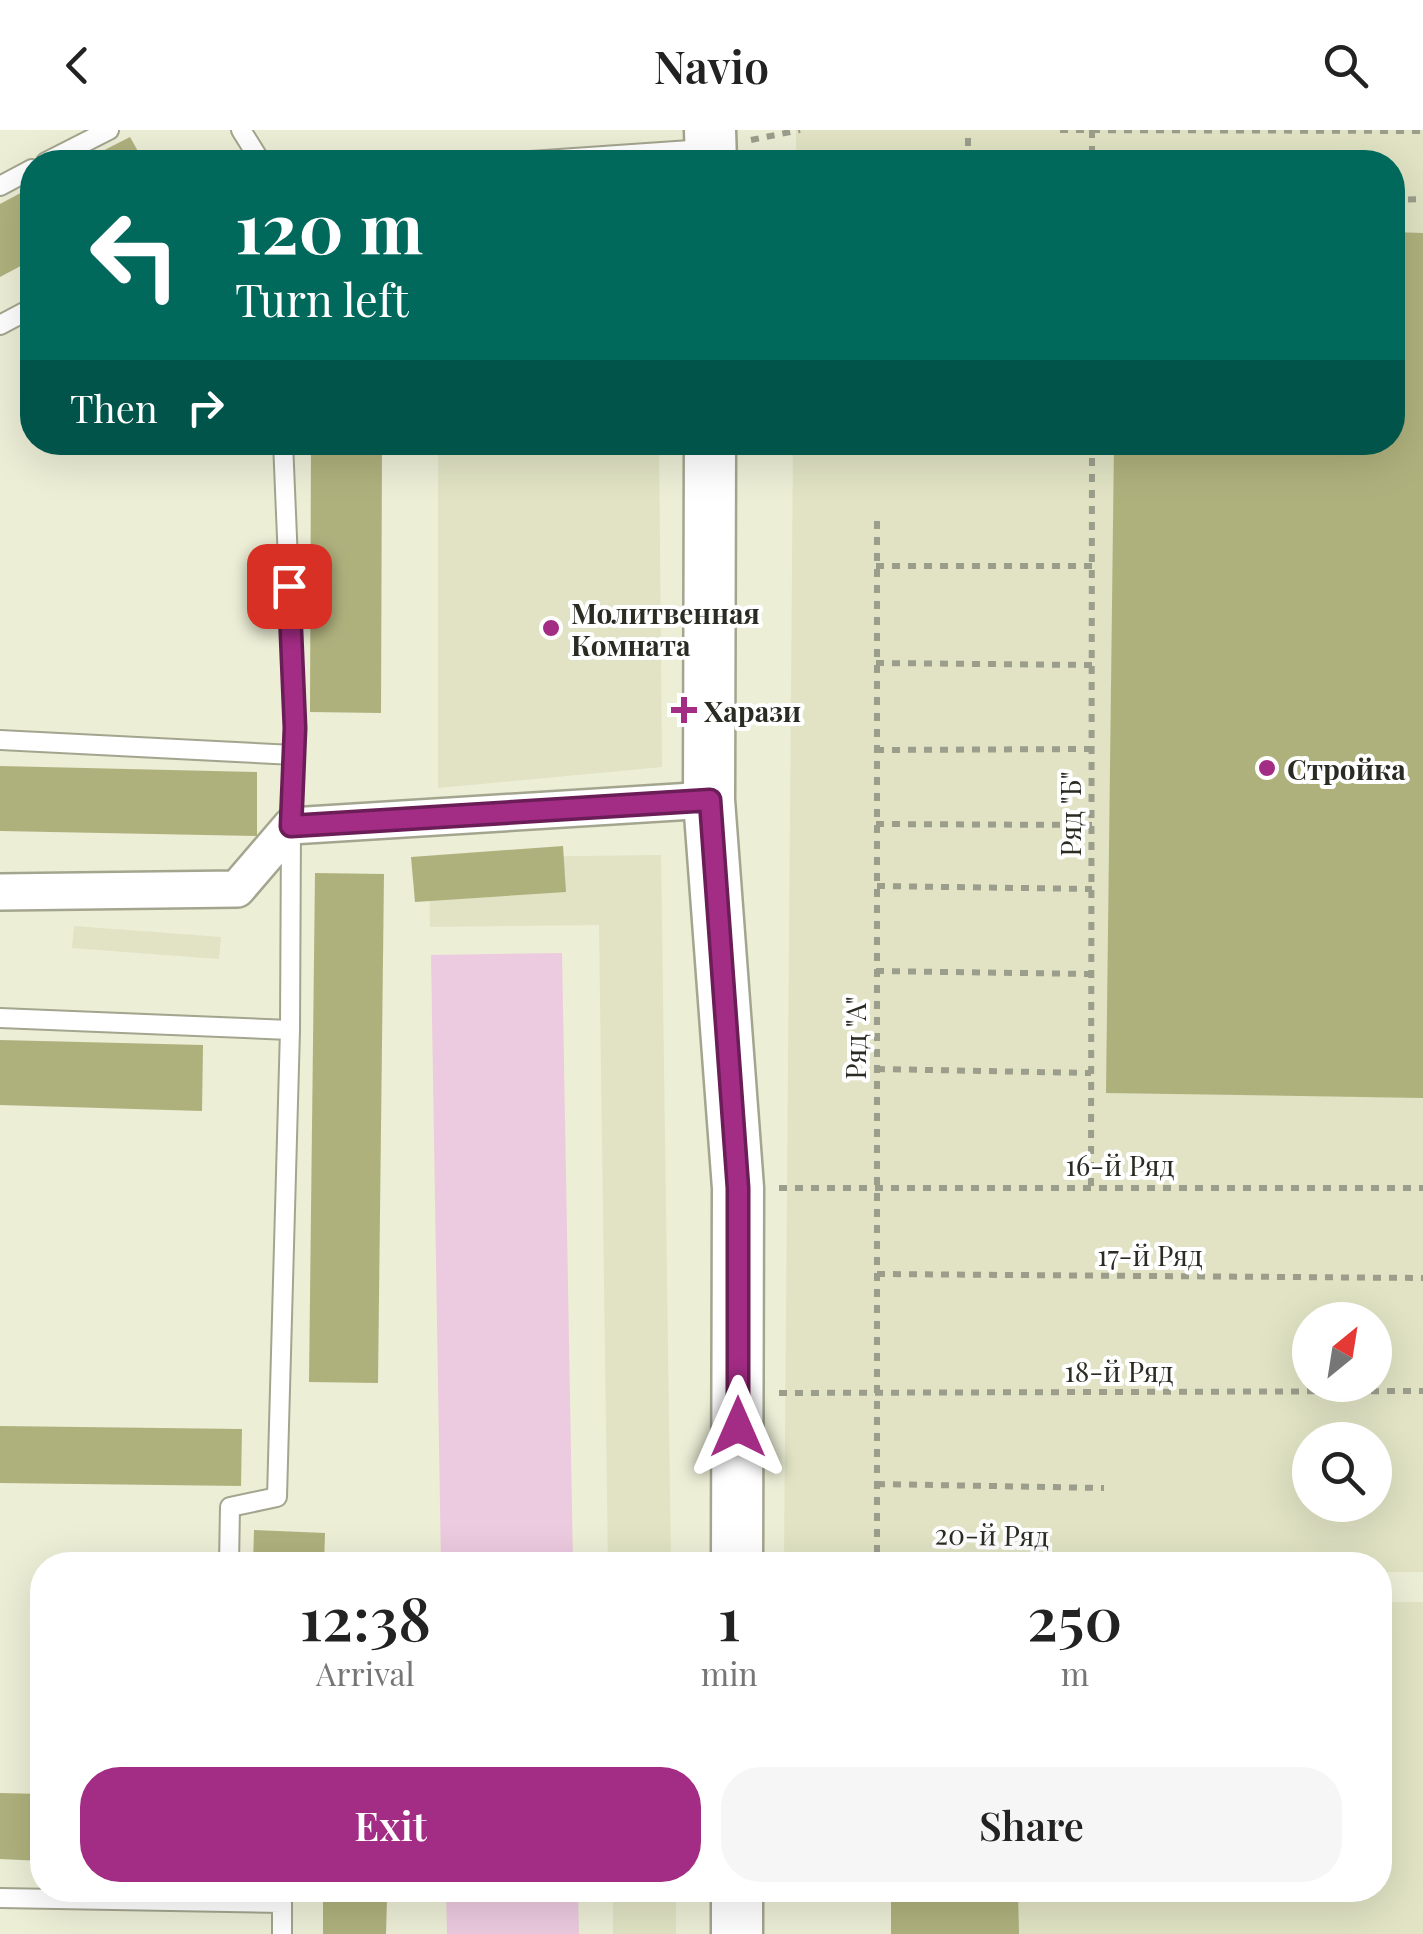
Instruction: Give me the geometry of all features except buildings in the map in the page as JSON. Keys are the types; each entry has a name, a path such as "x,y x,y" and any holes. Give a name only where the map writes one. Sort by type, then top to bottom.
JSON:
{"main road":[{"path":"710,455 710,800 738,1188 738,1552"},
{"path":"737,1902 737,1934"}],"street":[{"path":"0,892 238,889 291,826 710,800"}],"lane":[{"path":"70,150 110,130"},
{"path":"671,150 710,147"},
{"path":"229,1552 230,1507 278,1497 295,728 284,455"},
{"path":"0,740 294,756"},
{"path":"0,1018 290,1030"},
{"path":"0,1898 30,1898"},
{"path":"281,1902 282,1934"}],"path":[{"path":"1060,130 1423,131"},
{"name":"Ряд \"Б\"","path":"1092,455 1092,1186"},
{"name":"Ряд \"А\"","path":"876,520 877,1552"},
{"path":"876,566 1092,566"},
{"path":"876,663 1092,665"},
{"path":"876,750 1092,749"},
{"path":"876,824 1092,824"},
{"path":"877,886 1092,889"},
{"path":"876,971 1092,974"},
{"path":"877,1069 1091,1073"},
{"name":"16-й Ряд","path":"817,1188 1423,1188"},
{"name":"17-й Ряд","path":"876,1274 1423,1278"},
{"name":"18-й Ряд","path":"815,1394 1423,1391"},
{"path":"877,1484 1104,1488"}],"shaded area":[{"path":"796,130 1423,130 1423,1572 1392,1572 1392,1552 784,1552 793,455 1405,455 1405,150 796,150"},
{"path":"438,455 659,455 662,767 438,788"},
{"path":"661,855 671,1552 608,1552 599,925 430,927 429,858"},
{"path":"74,926 221,937 219,959 72,948"},
{"path":"562,953 573,1552 441,1552 431,955"},
{"path":"1392,1602 1423,1602 1423,1934 896,1934 896,1902 1392,1902"},
{"path":"446,1902 578,1902 579,1934 447,1934"},
{"path":"613,1902 676,1902 676,1934 613,1934"}],"place":[{"name":"Молитвенная Комната","path":"551,628"},
{"name":"Харази","path":"684,710"},
{"name":"Стройка","path":"1267,768"}],"route":[{"path":"289,586 295,728 291,826 710,800 738,1188 738,1427"}]}
